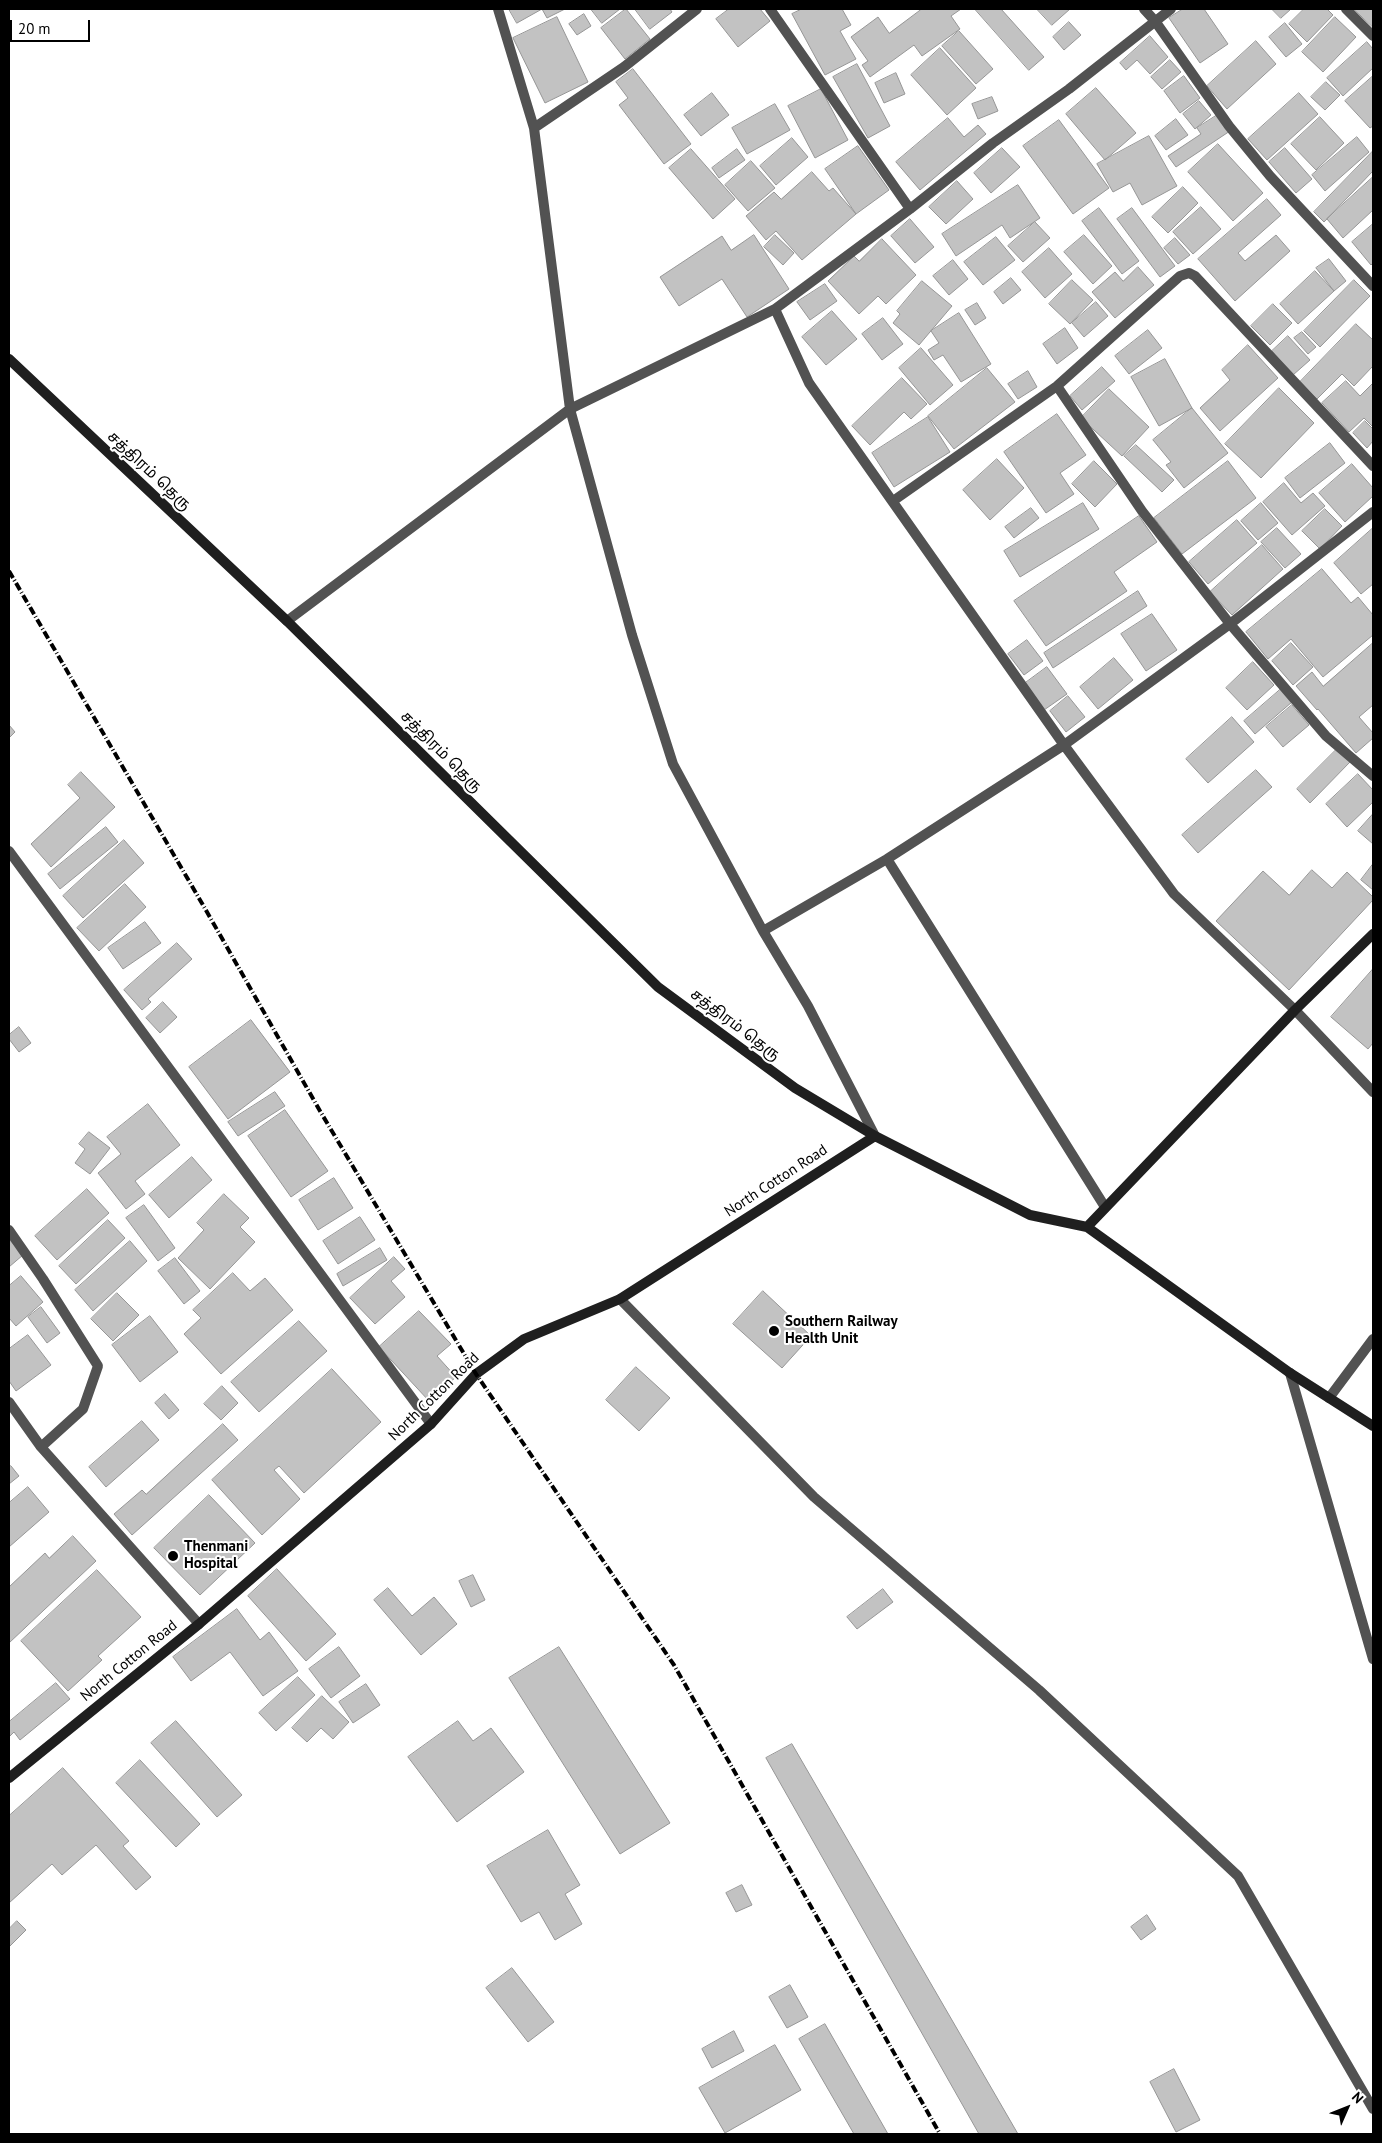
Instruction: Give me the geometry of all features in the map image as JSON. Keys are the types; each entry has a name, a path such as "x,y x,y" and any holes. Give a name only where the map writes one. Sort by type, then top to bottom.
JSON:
{"street":[{"path":"498,9 534,128 570,409 632,635 673,764 763,931 808,1006 875,1136"},
{"path":"534,128 624,67 697,9"},
{"path":"770,9 910,209"},
{"path":"1144,9 1155,21 1229,126 1270,176 1373,286"},
{"path":"287,621 570,409 775,309 910,209 993,143 1069,89 1171,9"},
{"path":"1346,9 1373,36"},
{"path":"893,501 1057,386 1180,276 1189,273 1195,276 1373,466"},
{"path":"775,309 808,383 1064,745 1174,894 1295,1010 1373,1092"},
{"name":"சத்திரம் தெரு","path":"9,359 287,621 658,987 795,1088 875,1136 1030,1215 1087,1227"},
{"path":"1057,386 1142,511 1230,624 1326,736 1373,776"},
{"path":"763,931 887,859 1064,745 1230,624 1373,512"},
{"path":"9,851 431,1424"},
{"path":"887,859 1105,1207"},
{"path":"1373,934 1295,1010 1087,1227 1290,1373 1373,1426"},
{"name":"North Cotton Road","path":"9,1778 199,1624 431,1424 476,1374 524,1338 620,1299 875,1136"},
{"path":"9,1230 43,1279 98,1366 83,1409 41,1447"},
{"path":"620,1299 814,1497 1039,1690 1238,1876 1373,2109"},
{"path":"1329,1398 1373,1339"},
{"path":"1290,1373 1373,1659"},
{"path":"9,1402 41,1447 199,1624"}],"building":[{"path":"509,9 542,9 517,23"},
{"path":"542,9 565,9 547,18"},
{"path":"591,9 620,9 602,23"},
{"path":"626,9 650,39 625,59 601,28"},
{"path":"635,9 670,9 672,12 650,29"},
{"path":"729,9 760,9 770,21 738,47 716,19"},
{"path":"802,9 842,9 851,25 840,31 856,59 825,75 792,14"},
{"path":"922,9 961,9 951,16 960,29 922,56 914,45 870,77 862,65 868,61 851,37 878,17 889,33"},
{"path":"975,9 1001,9 1044,57 1029,70"},
{"path":"1037,9 1070,9 1052,25"},
{"path":"1183,9 1204,9 1228,44 1200,63 1169,18"},
{"path":"1272,9 1291,9 1281,18"},
{"path":"1304,9 1327,9 1333,15 1307,42 1289,24"},
{"path":"1354,9 1373,9 1373,27"},
{"path":"584,14 591,26 577,35 569,24"},
{"path":"557,17 588,82 545,103 513,38"},
{"path":"1335,17 1356,37 1323,72 1302,52"},
{"path":"1069,22 1081,35 1064,50 1053,37"},
{"path":"1285,23 1302,44 1286,57 1269,37"},
{"path":"959,31 993,69 976,84 942,46"},
{"path":"1150,36 1168,57 1150,74 1137,60 1126,70 1120,63"},
{"path":"1256,41 1276,64 1227,109 1207,86"},
{"path":"1367,42 1373,49 1373,68 1343,96 1327,78"},
{"path":"940,48 976,88 947,115 911,75"},
{"path":"1170,60 1181,72 1162,89 1151,77"},
{"path":"857,64 890,126 868,138 833,77"},
{"path":"633,69 691,144 664,164 619,105 628,98 616,82"},
{"path":"896,73 905,94 884,103 875,83"},
{"path":"1184,76 1200,98 1180,113 1164,91"},
{"path":"1373,76 1373,126 1370,128 1345,101"},
{"path":"1326,82 1340,95 1325,110 1311,97"},
{"path":"1096,88 1136,133 1105,160 1066,114"},
{"path":"821,89 848,140 815,158 788,106"},
{"path":"712,93 729,115 701,136 684,115"},
{"path":"1299,93 1318,114 1267,160 1248,139"},
{"path":"992,97 998,111 978,119 972,104"},
{"path":"1199,101 1211,115 1195,129 1183,114"},
{"path":"775,104 790,130 747,154 732,128"},
{"path":"1219,114 1230,131 1176,167 1168,156 1201,134 1197,128"},
{"path":"1320,117 1344,143 1316,170 1291,144"},
{"path":"948,118 964,137 978,125 986,134 920,190 896,162"},
{"path":"1176,119 1188,135 1166,150 1155,136"},
{"path":"1059,120 1109,188 1073,214 1023,146"},
{"path":"1149,136 1177,186 1142,205 1130,183 1113,192 1097,164"},
{"path":"1357,137 1369,152 1325,191 1312,175"},
{"path":"792,138 808,157 776,185 760,166"},
{"path":"1218,144 1263,193 1233,221 1188,172"},
{"path":"858,146 889,190 856,214 825,169"},
{"path":"1002,148 1020,167 991,193 974,173"},
{"path":"1285,148 1312,179 1296,193 1269,162"},
{"path":"691,149 735,199 713,219 669,168"},
{"path":"737,149 745,160 719,178 712,168"},
{"path":"1373,151 1373,171 1324,222 1314,212"},
{"path":"751,161 775,188 748,211 725,185"},
{"path":"812,172 829,191 833,188 856,214 802,260 776,231 766,240 746,216 774,192 781,199"},
{"path":"1373,177 1373,210 1343,238 1327,219"},
{"path":"957,181 973,199 946,224 929,207"},
{"path":"1018,185 1040,218 1010,238 1002,225 956,256 942,234"},
{"path":"1183,187 1198,203 1168,233 1152,217"},
{"path":"1267,199 1281,215 1238,253 1245,261 1276,235 1290,251 1235,301 1198,259"},
{"path":"1201,207 1221,229 1193,254 1173,232"},
{"path":"1099,208 1139,261 1122,274 1082,221"},
{"path":"1132,208 1175,266 1160,277 1117,219"},
{"path":"910,219 934,247 915,263 891,236"},
{"path":"1035,222 1050,238 1023,262 1008,246"},
{"path":"1373,224 1373,263 1371,265 1352,242"},
{"path":"754,235 789,289 747,317 722,279 679,306 660,277 722,236 731,250"},
{"path":"775,235 794,253 783,265 764,247"},
{"path":"1084,235 1112,266 1093,284 1064,252"},
{"path":"996,237 1015,260 983,285 964,262"},
{"path":"1175,238 1190,255 1178,264 1164,248"},
{"path":"882,239 916,275 886,304 878,296 859,314 828,281 854,256 859,261"},
{"path":"1049,248 1072,274 1045,298 1022,272"},
{"path":"1329,259 1346,281 1334,291 1316,268"},
{"path":"953,260 968,279 949,295 933,276"},
{"path":"1138,267 1154,285 1115,318 1092,292 1115,272 1123,281"},
{"path":"1315,271 1334,291 1298,324 1280,304"},
{"path":"1011,278 1021,290 1003,304 994,292"},
{"path":"1072,280 1093,300 1070,324 1049,304"},
{"path":"1354,280 1370,296 1320,347 1304,331"},
{"path":"922,281 952,306 919,345 893,323 900,314 897,311"},
{"path":"825,284 837,301 810,320 797,302"},
{"path":"1096,302 1108,316 1084,337 1072,323"},
{"path":"977,303 986,318 975,325 965,310"},
{"path":"1273,304 1292,323 1270,345 1251,326"},
{"path":"832,311 857,339 826,365 802,337"},
{"path":"959,313 991,364 961,382 943,355 934,360 928,350 939,343 931,331"},
{"path":"883,318 903,344 882,360 862,334"},
{"path":"1356,324 1373,340 1373,366 1354,386 1342,374 1317,399 1300,382"},
{"path":"1065,328 1078,348 1057,364 1043,344"},
{"path":"1148,330 1162,348 1129,374 1115,356"},
{"path":"1302,332 1316,347 1308,354 1294,338"},
{"path":"1288,336 1310,360 1293,375 1272,351"},
{"path":"1248,345 1278,378 1220,431 1200,408 1230,380 1222,370"},
{"path":"921,348 953,385 930,405 899,368"},
{"path":"1165,359 1192,408 1159,426 1131,377"},
{"path":"1102,367 1115,381 1082,410 1070,396"},
{"path":"987,368 1015,402 954,449 928,416"},
{"path":"1028,371 1037,387 1018,399 1008,384"},
{"path":"902,378 927,404 911,419 904,412 870,445 852,426"},
{"path":"1346,381 1360,396 1373,383 1373,427 1364,418 1349,432 1322,403"},
{"path":"1279,388 1314,423 1261,478 1225,444"},
{"path":"1109,389 1149,427 1122,456 1081,418"},
{"path":"1192,408 1228,453 1184,488 1166,465 1171,462 1153,440"},
{"path":"1057,414 1086,455 1060,473 1074,494 1046,513 1004,452"},
{"path":"928,417 950,452 894,487 872,453"},
{"path":"1365,421 1373,429 1373,441 1367,448 1353,433"},
{"path":"1330,443 1345,463 1300,498 1285,478"},
{"path":"1136,445 1174,480 1162,492 1124,456"},
{"path":"997,459 1024,488 990,520 963,490"},
{"path":"1094,461 1117,484 1095,507 1072,484"},
{"path":"1228,461 1256,498 1182,554 1154,518"},
{"path":"1352,464 1373,488 1373,496 1345,522 1319,493"},
{"path":"1284,483 1301,503 1313,493 1325,506 1292,535 1263,502"},
{"path":"1083,503 1099,529 1020,577 1004,551"},
{"path":"1261,503 1278,523 1258,540 1241,521"},
{"path":"1031,508 1039,518 1014,538 1005,527"},
{"path":"1325,509 1342,526 1320,549 1302,531"},
{"path":"1139,516 1157,542 1114,572 1127,591 1046,646 1014,601"},
{"path":"1237,520 1257,543 1208,584 1189,562"},
{"path":"1277,528 1301,554 1285,568 1261,542"},
{"path":"1373,528 1373,584 1361,594 1334,563"},
{"path":"1262,545 1283,569 1232,615 1210,592"},
{"path":"1322,569 1351,603 1358,597 1373,615 1373,635 1323,677 1291,639 1268,659 1246,632"},
{"path":"1138,591 1147,606 1053,668 1044,653"},
{"path":"1152,614 1177,650 1146,671 1121,634"},
{"path":"1027,640 1043,661 1024,675 1008,654"},
{"path":"1291,643 1313,667 1293,685 1272,661"},
{"path":"1373,643 1373,705 1359,717 1373,733 1373,738 1356,753 1296,686 1312,672 1323,686"},
{"path":"1114,658 1133,680 1098,709 1080,687"},
{"path":"1253,662 1274,685 1247,710 1226,688"},
{"path":"1047,667 1067,694 1044,710 1024,684"},
{"path":"1281,689 1292,702 1255,734 1244,721"},
{"path":"1068,696 1085,717 1066,732 1050,711"},
{"path":"1292,705 1309,725 1283,747 1266,727"},
{"path":"1232,717 1254,742 1208,783 1186,759"},
{"path":"9,725 15,732 9,738"},
{"path":"1337,749 1350,762 1310,803 1297,789"},
{"path":"1256,770 1272,787 1198,853 1182,835"},
{"path":"81,772 115,807 51,867 31,844 80,798 68,785"},
{"path":"1358,774 1373,790 1373,802 1347,827 1326,804"},
{"path":"1373,814 1373,844 1358,831"},
{"path":"106,827 118,842 60,889 48,874"},
{"path":"124,840 144,863 83,918 63,896"},
{"path":"1373,864 1373,890 1361,880"},
{"path":"1312,870 1332,888 1347,872 1373,897 1373,900 1289,990 1216,921 1263,871 1289,895"},
{"path":"125,884 146,907 99,951 77,928"},
{"path":"145,922 161,943 123,969 108,948"},
{"path":"177,943 192,959 148,999 151,1002 142,1010 124,990"},
{"path":"1373,969 1373,1043 1368,1049 1331,1017"},
{"path":"163,1002 177,1017 160,1033 146,1018"},
{"path":"251,1020 290,1072 228,1119 189,1067"},
{"path":"19,1027 31,1043 19,1052 9,1039 9,1035"},
{"path":"275,1092 285,1106 238,1136 228,1122"},
{"path":"148,1104 180,1145 135,1181 145,1194 126,1209 98,1173 121,1154 107,1137"},
{"path":"285,1110 328,1171 291,1197 248,1136"},
{"path":"89,1132 110,1148 90,1174 75,1163 85,1149 79,1144"},
{"path":"192,1157 212,1180 169,1218 149,1195"},
{"path":"334,1178 353,1208 318,1230 299,1200"},
{"path":"87,1189 109,1213 57,1260 35,1236"},
{"path":"224,1194 249,1218 240,1227 255,1242 210,1289 178,1258 204,1230 197,1223"},
{"path":"144,1205 175,1248 158,1261 126,1218"},
{"path":"360,1217 375,1240 338,1264 323,1241"},
{"path":"108,1220 125,1238 76,1284 59,1266"},
{"path":"9,1239 23,1255 9,1267"},
{"path":"130,1241 147,1261 93,1311 75,1290"},
{"path":"380,1248 387,1260 343,1286 337,1274"},
{"path":"394,1257 405,1269 391,1281 405,1297 375,1324 350,1298"},
{"path":"175,1258 200,1291 184,1304 158,1271"},
{"path":"233,1273 250,1291 265,1278 293,1310 221,1374 184,1334 201,1318 193,1310"},
{"path":"21,1276 43,1302 16,1326 9,1318 9,1286"},
{"path":"763,1291 811,1336 782,1368 733,1324"},
{"path":"117,1293 139,1315 113,1341 91,1319"},
{"path":"41,1307 60,1333 47,1343 28,1317"},
{"path":"419,1311 451,1344 437,1356 456,1377 429,1401 379,1347"},
{"path":"150,1316 178,1352 140,1382 112,1345"},
{"path":"299,1321 327,1351 259,1412 231,1382"},
{"path":"28,1335 51,1365 16,1391 9,1381 9,1349"},
{"path":"636,1367 670,1398 639,1431 606,1400"},
{"path":"332,1369 381,1422 304,1493 279,1466 274,1470 300,1499 262,1535 212,1480"},
{"path":"222,1386 238,1403 221,1420 204,1404"},
{"path":"165,1394 179,1410 169,1419 155,1403"},
{"path":"142,1421 159,1440 106,1487 89,1467"},
{"path":"223,1424 238,1440 132,1535 114,1514 142,1490 146,1494"},
{"path":"11,1466 19,1476 9,1484 9,1467"},
{"path":"28,1487 49,1512 9,1547 9,1503"},
{"path":"209,1495 255,1543 200,1595 154,1548"},
{"path":"73,1536 96,1561 9,1643 9,1587 45,1553 49,1558"},
{"path":"277,1569 336,1634 306,1661 248,1596"},
{"path":"97,1570 141,1617 98,1656 102,1660 68,1691 21,1641"},
{"path":"473,1575 485,1600 471,1607 459,1581"},
{"path":"388,1588 412,1616 434,1597 457,1624 421,1655 374,1600"},
{"path":"883,1589 893,1602 857,1629 847,1617"},
{"path":"237,1609 260,1640 269,1632 298,1671 263,1696 230,1652 191,1681 173,1657"},
{"path":"339,1647 360,1676 331,1698 309,1669"},
{"path":"559,1647 670,1823 620,1854 509,1678"},
{"path":"298,1677 315,1695 276,1731 259,1713"},
{"path":"56,1683 70,1699 20,1740 14,1732 9,1737 9,1722"},
{"path":"366,1684 380,1705 353,1723 339,1702"},
{"path":"322,1696 349,1722 333,1739 321,1728 307,1742 292,1728"},
{"path":"176,1721 242,1795 217,1817 151,1743"},
{"path":"458,1721 473,1741 491,1728 524,1772 457,1822 408,1757"},
{"path":"792,1744 1018,2134 979,2134 766,1758"},
{"path":"140,1760 200,1824 176,1847 116,1783"},
{"path":"63,1768 129,1841 123,1846 151,1877 136,1890 96,1845 62,1875 52,1864 9,1903 9,1816"},
{"path":"548,1830 580,1885 565,1894 582,1924 555,1940 539,1912 521,1922 487,1866"},
{"path":"742,1885 752,1905 736,1912 726,1893"},
{"path":"1147,1915 1156,1929 1141,1940 1131,1927"},
{"path":"17,1921 26,1930 9,1947 9,1929"},
{"path":"512,1968 554,2022 528,2042 486,1988"},
{"path":"790,1985 808,2017 787,2028 769,1997"},
{"path":"825,2024 888,2134 854,2134 799,2039"},
{"path":"734,2031 744,2051 712,2068 702,2049"},
{"path":"775,2045 801,2090 725,2133 699,2088"},
{"path":"1174,2069 1200,2120 1176,2132 1150,2082"}],"railway":[{"path":"9,571 320,1111 476,1374 674,1665 940,2134"}],"place":[{"name":"Southern Railway Health Unit","path":"774,1331"},
{"name":"Thenmani Hospital","path":"173,1556"}]}
